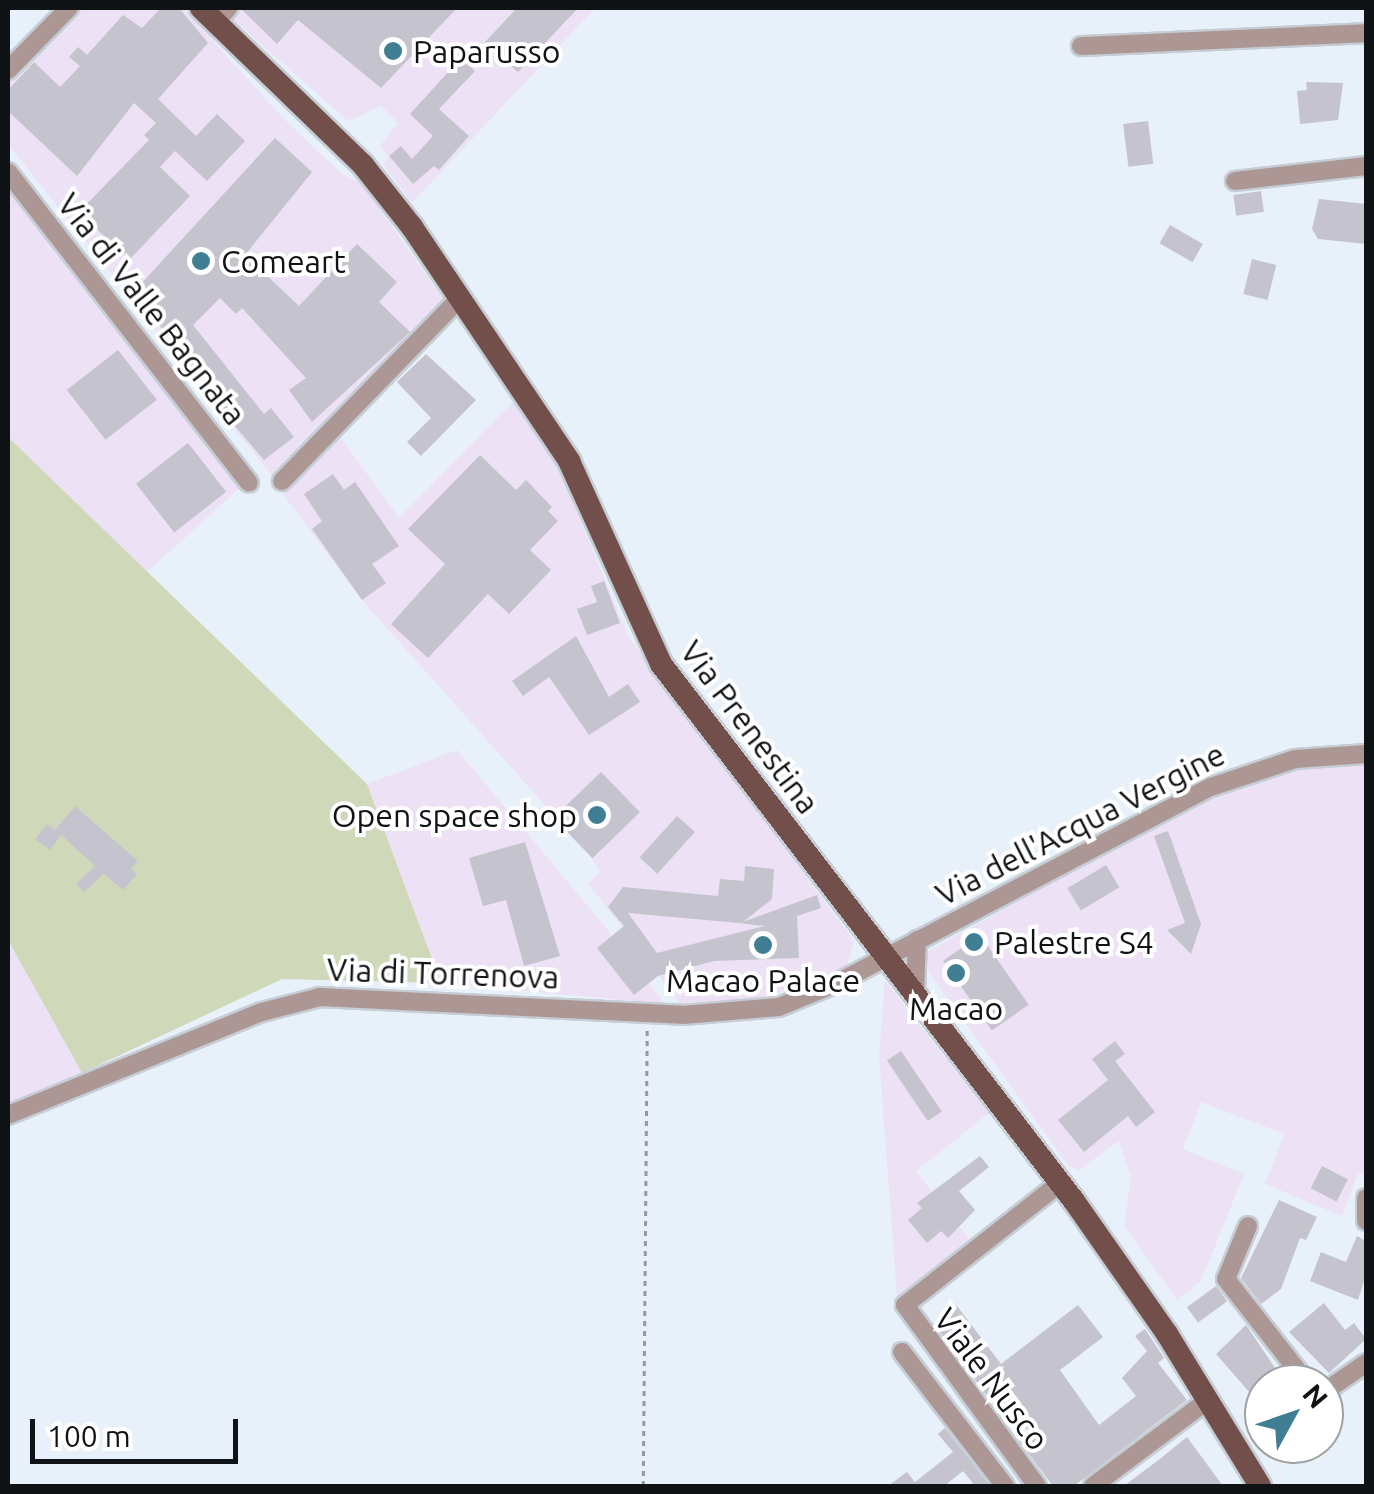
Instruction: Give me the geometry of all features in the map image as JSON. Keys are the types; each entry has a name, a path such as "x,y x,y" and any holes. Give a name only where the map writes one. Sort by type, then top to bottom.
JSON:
{"main road":[{"name":"Via Prenestina","path":"215,13 363,165 460,297 569,461 661,664 1060,1183 1208,1400 1260,1486"}],"street":[{"path":"8,70 69,8"},
{"path":"1081,46 1366,33"},
{"path":"1236,182 1366,166"},
{"name":"Via di Valle Bagnata","path":"8,172 249,483"},
{"path":"282,481 460,297"},
{"name":"Via dell'Acqua Vergine","path":"885,956 1212,787 1283,762 1366,754"},
{"path":"915,995 916,940"},
{"name":"Via di Torrenova","path":"8,1116 262,1012 320,996 647,1013 767,1010 812,996 885,956"},
{"name":"Viale Nusco","path":"1037,1486 904,1305 1060,1183"},
{"path":"1366,1198 1366,1221"},
{"path":"1248,1226 1226,1278 1293,1364"},
{"name":"Viale Nusco","path":"902,1352 1006,1486"},
{"path":"1344,1378 1366,1363"},
{"path":"1093,1486 1208,1400"},
{"path":"992,1468 1011,1453"}],"path":[{"path":"643,1486 647,1013"}],"shaded area":[{"path":"79,8 183,8 283,118 343,175 360,182 445,301 274,478 8,144 8,84"},
{"path":"235,8 595,8 412,203 383,164 389,156 380,146 398,123 381,106 348,121 229,16"},
{"path":"8,186 241,487 147,572 8,437"},
{"path":"515,400 556,461 628,636 854,941 847,966 762,999 680,1004 588,883 600,873 592,858 362,600 282,493 336,431 399,518"},
{"path":"457,750 665,1004 441,983 367,784"},
{"path":"1312,761 1366,763 1366,1176 1358,1173 1342,1216 1265,1184 1284,1134 1201,1102 1183,1149 1244,1174 1201,1281 1177,1300 1124,1226 1131,1177 1119,1141 1079,1170 1069,1167 918,957 1191,805"},
{"path":"8,940 82,1073 8,1103"},
{"path":"885,981 989,1113 916,1171 970,1240 897,1296 879,1055"}],"green space":[{"path":"8,437 367,784 441,983 282,979 82,1073 8,940"}],"building":[{"path":"161,8 179,8 208,43 158,99 196,136 217,114 245,141 207,181 175,151 160,167 190,196 129,260 79,212 149,140 144,135 156,123 134,103 77,176 8,111 8,90 34,62 60,87 80,66 69,57 78,47 87,55 123,15 142,28"},
{"path":"240,8 457,8 381,88 298,20 277,44"},
{"path":"517,8 578,8 518,72 485,42"},
{"path":"461,58 475,71 439,109 469,136 439,170 434,166 413,184 389,156 401,146 412,159 433,136 410,114"},
{"path":"1306,82 1343,83 1338,120 1300,124 1297,91 1307,90"},
{"path":"1148,121 1153,164 1128,167 1123,124"},
{"path":"275,138 312,172 245,255 299,306 357,244 397,282 379,302 410,332 312,422 289,390 306,378 242,308 236,314 220,298 193,325 264,414 271,408 294,437 264,460 171,352 180,344 128,298"},
{"path":"1261,191 1264,212 1236,216 1233,195"},
{"path":"1319,199 1366,204 1366,244 1318,239 1312,229"},
{"path":"1170,225 1203,244 1192,262 1160,243"},
{"path":"1252,259 1276,265 1268,300 1243,294"},
{"path":"118,350 157,400 106,440 67,390"},
{"path":"426,354 476,400 421,456 407,442 431,418 397,382"},
{"path":"188,443 226,492 174,532 136,484"},
{"path":"480,455 516,490 526,480 552,507 548,511 558,521 530,550 551,570 509,614 488,594 428,658 391,624 445,564 408,529"},
{"path":"333,474 344,490 355,482 399,546 372,564 386,583 362,600 312,529 322,521 304,494"},
{"path":"604,581 620,623 587,635 577,609 597,602 591,586"},
{"path":"576,636 609,697 628,684 640,702 589,735 549,677 523,696 512,681"},
{"name":"Open space shop","path":"601,772 640,812 592,858 554,818"},
{"path":"75,806 138,861 131,869 137,874 123,890 104,874 84,892 76,884 95,866 61,835 50,850 35,839 47,824 55,830"},
{"path":"677,816 695,832 657,874 640,858"},
{"path":"1168,831 1201,924 1191,954 1167,930 1185,923 1154,836"},
{"path":"525,842 560,956 524,966 506,900 483,906 469,858"},
{"path":"1106,865 1119,887 1081,910 1067,888"},
{"path":"745,866 774,869 772,899 743,922 817,895 821,908 797,916 799,958 714,961 658,976 634,995 597,948 624,926 608,907 623,887 718,896 720,879 744,881","holes":["628,913 765,926 657,953"]},
{"path":"980,935 1029,1005 992,1030 943,961"},
{"path":"1115,1041 1125,1054 1115,1061 1155,1112 1136,1127 1128,1116 1084,1152 1058,1120 1108,1080 1092,1059"},
{"path":"901,1051 942,1112 928,1121 887,1061"},
{"path":"980,1156 989,1167 959,1191 975,1210 948,1238 941,1231 927,1243 908,1220 922,1208 917,1203"},
{"path":"1322,1166 1348,1179 1336,1201 1311,1188"},
{"path":"1279,1200 1317,1217 1306,1240 1300,1238 1281,1289 1261,1304 1241,1278"},
{"path":"1357,1236 1366,1241 1366,1275 1358,1300 1310,1281 1321,1252 1346,1262"},
{"path":"1216,1286 1227,1301 1198,1323 1187,1307"},
{"path":"1324,1303 1345,1330 1354,1323 1366,1339 1339,1364 1320,1364 1289,1332"},
{"path":"1078,1305 1103,1337 1060,1370 1099,1425 1136,1396 1122,1378 1147,1351 1135,1336 1145,1329 1164,1358 1158,1363 1187,1400 1074,1486 1053,1486 1019,1441 1030,1433 1008,1403 998,1411 934,1324 957,1306 1001,1364"},
{"path":"1246,1325 1272,1364 1244,1364 1244,1386 1216,1354"},
{"path":"945,1428 990,1486 975,1486 963,1471 944,1486 888,1486 907,1472 915,1482 953,1452 938,1434"},
{"path":"1187,1437 1223,1486 1124,1486 1161,1458"}],"place":[{"name":"Paparusso","path":"393,51"},
{"name":"Comeart","path":"201,261"},
{"name":"Open space shop","path":"597,815"},
{"name":"Palestre S4","path":"974,942"},
{"name":"Macao Palace","path":"763,945"},
{"name":"Macao","path":"956,973"}]}
